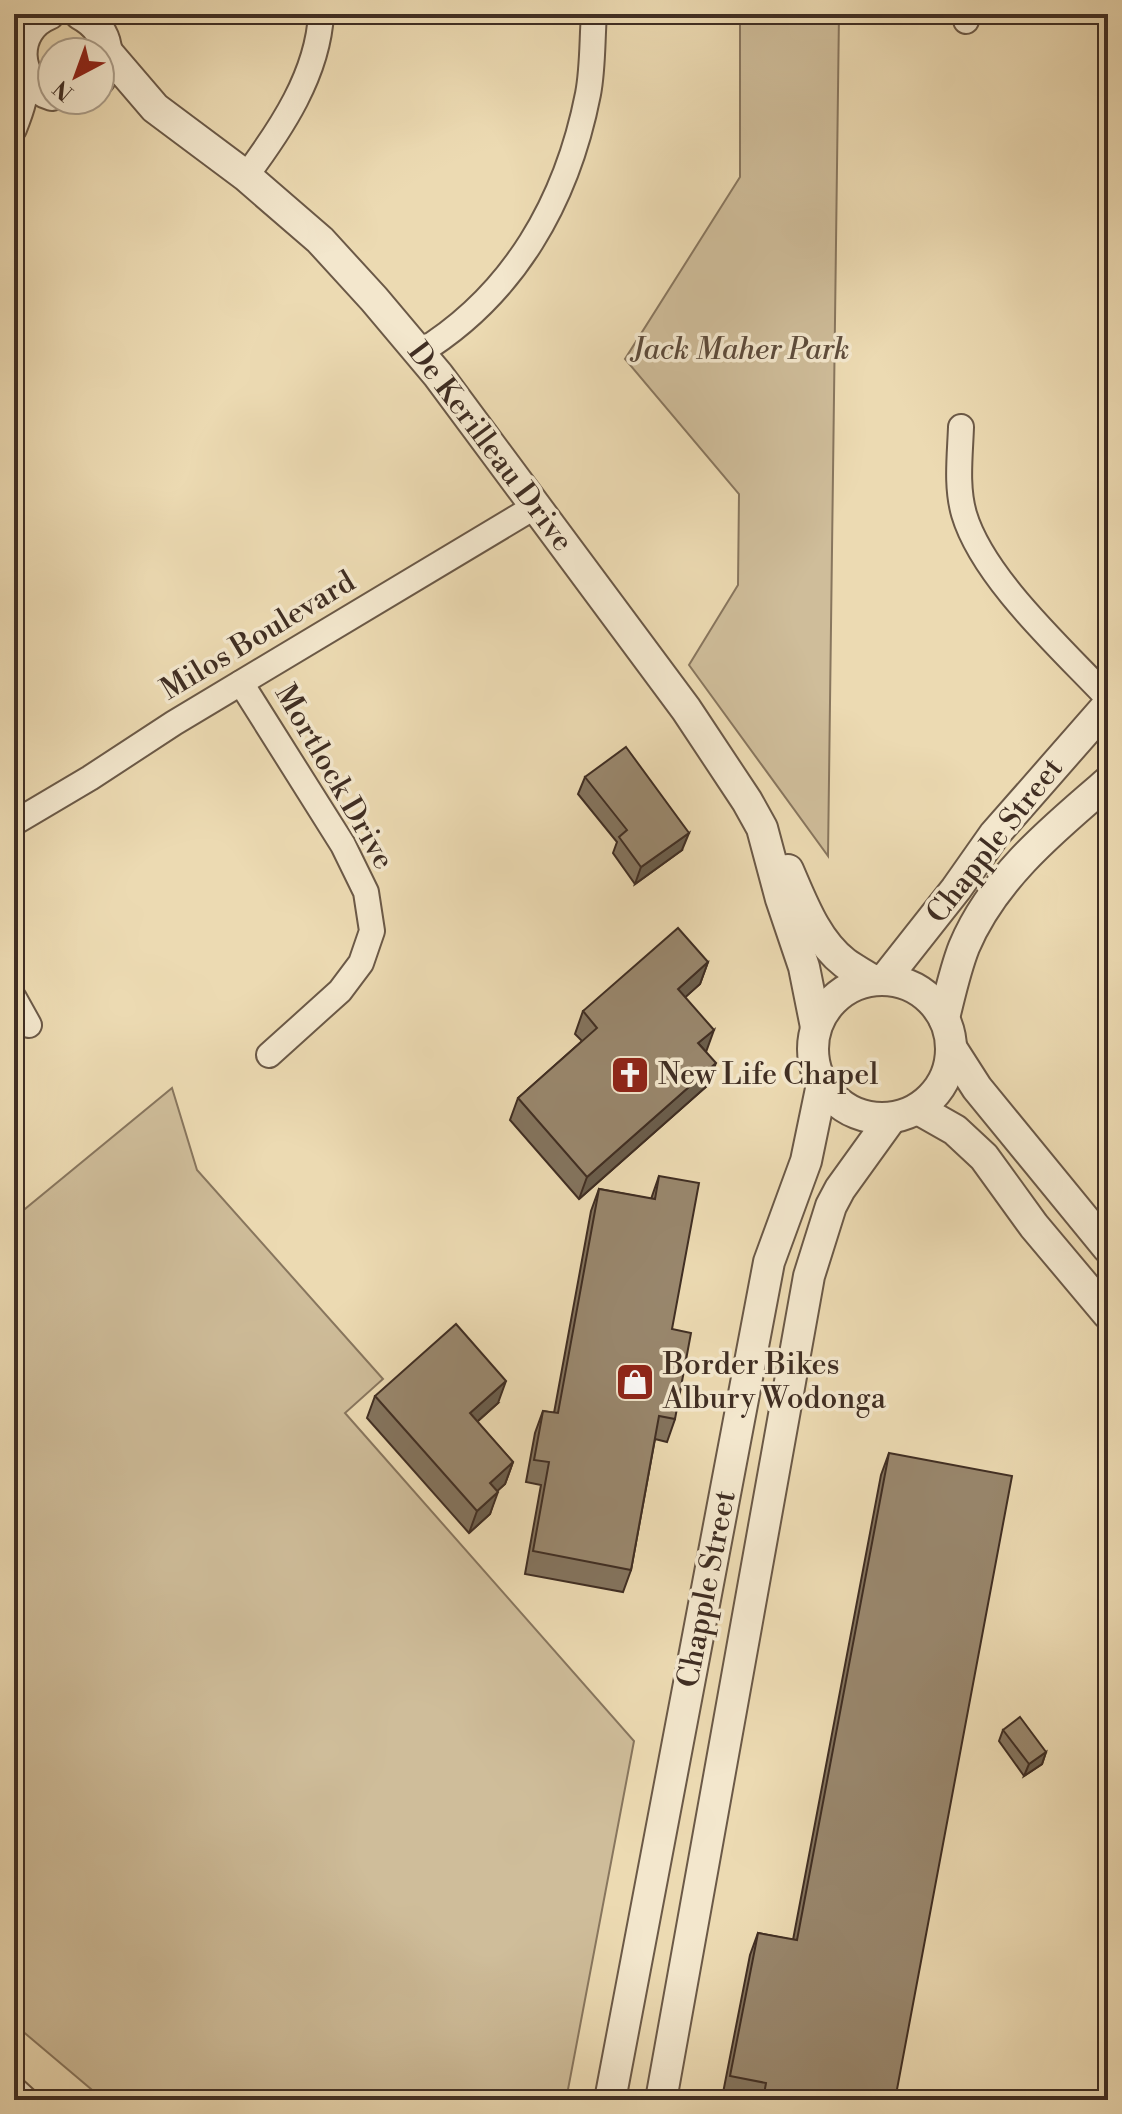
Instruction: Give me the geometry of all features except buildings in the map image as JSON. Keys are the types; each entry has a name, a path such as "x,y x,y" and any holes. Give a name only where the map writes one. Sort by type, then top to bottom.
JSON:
{"street":[{"path":"15,14 23,61 36,86"},
{"path":"14,129 24,106 24,36 32,25 49,14"},
{"name":"De Kerilleau Drive","path":"80,14 99,28 100,36"},
{"path":"246,176 300,94 320,33 321,14"},
{"path":"419,353 441,340 492,293 538,235 569,168 588,91 594,14"},
{"name":"De Kerilleau Drive","path":"116,75 246,176 320,240 419,353 695,721 747,801 765,839 804,967 816,1027"},
{"name":"De Kerilleau Drive","path":"116,97 155,108"},
{"path":"14,135 37,116"},
{"path":"961,427 959,487 964,515 980,546 997,575 1022,606 1108,698"},
{"name":"Milos Boulevard","path":"14,823 536,506"},
{"name":"Mortlock Drive","path":"241,683 343,845 366,892 372,931 361,963 340,991 269,1055"},
{"name":"Chapple Street","path":"879,980 956,889 994,835 1108,705"},
{"name":"Chapple Street","path":"944,1018 966,944 1004,883 1039,841 1108,782"},
{"name":"De Kerilleau Drive","path":"765,839 783,861 818,933 830,948 845,963 879,980"},
{"path":"952,1049 943,1084 932,1098 918,1109 889,1121 855,1113 836,1101 822,1084 815,1066 813,1047 822,1014 842,992 879,980 903,983 920,991 934,1003 944,1018 952,1049 977,1088 1108,1248"},
{"path":"14,998 29,1025"},
{"name":"Chapple Street","path":"610,2100 769,1262 806,1161 822,1084"},
{"path":"918,1109 955,1130 977,1149 1034,1226 1108,1314"},
{"name":"Chapple Street","path":"661,2100 809,1276 836,1197 889,1121"},
{"path":"14,2089 26,2100"}],"green space":[{"name":"Jack Maher Park","path":"740,14 839,14 828,856 689,665 738,585 739,494 625,359 740,177"},
{"path":"172,1088 197,1170 383,1379 345,1413 634,1741 566,2100 104,2100 14,2024 14,1218"}],"place":[{"name":"New Life Chapel","path":"630,1075"},
{"name":"Border Bikes Albury Wodonga","path":"635,1382"}]}
